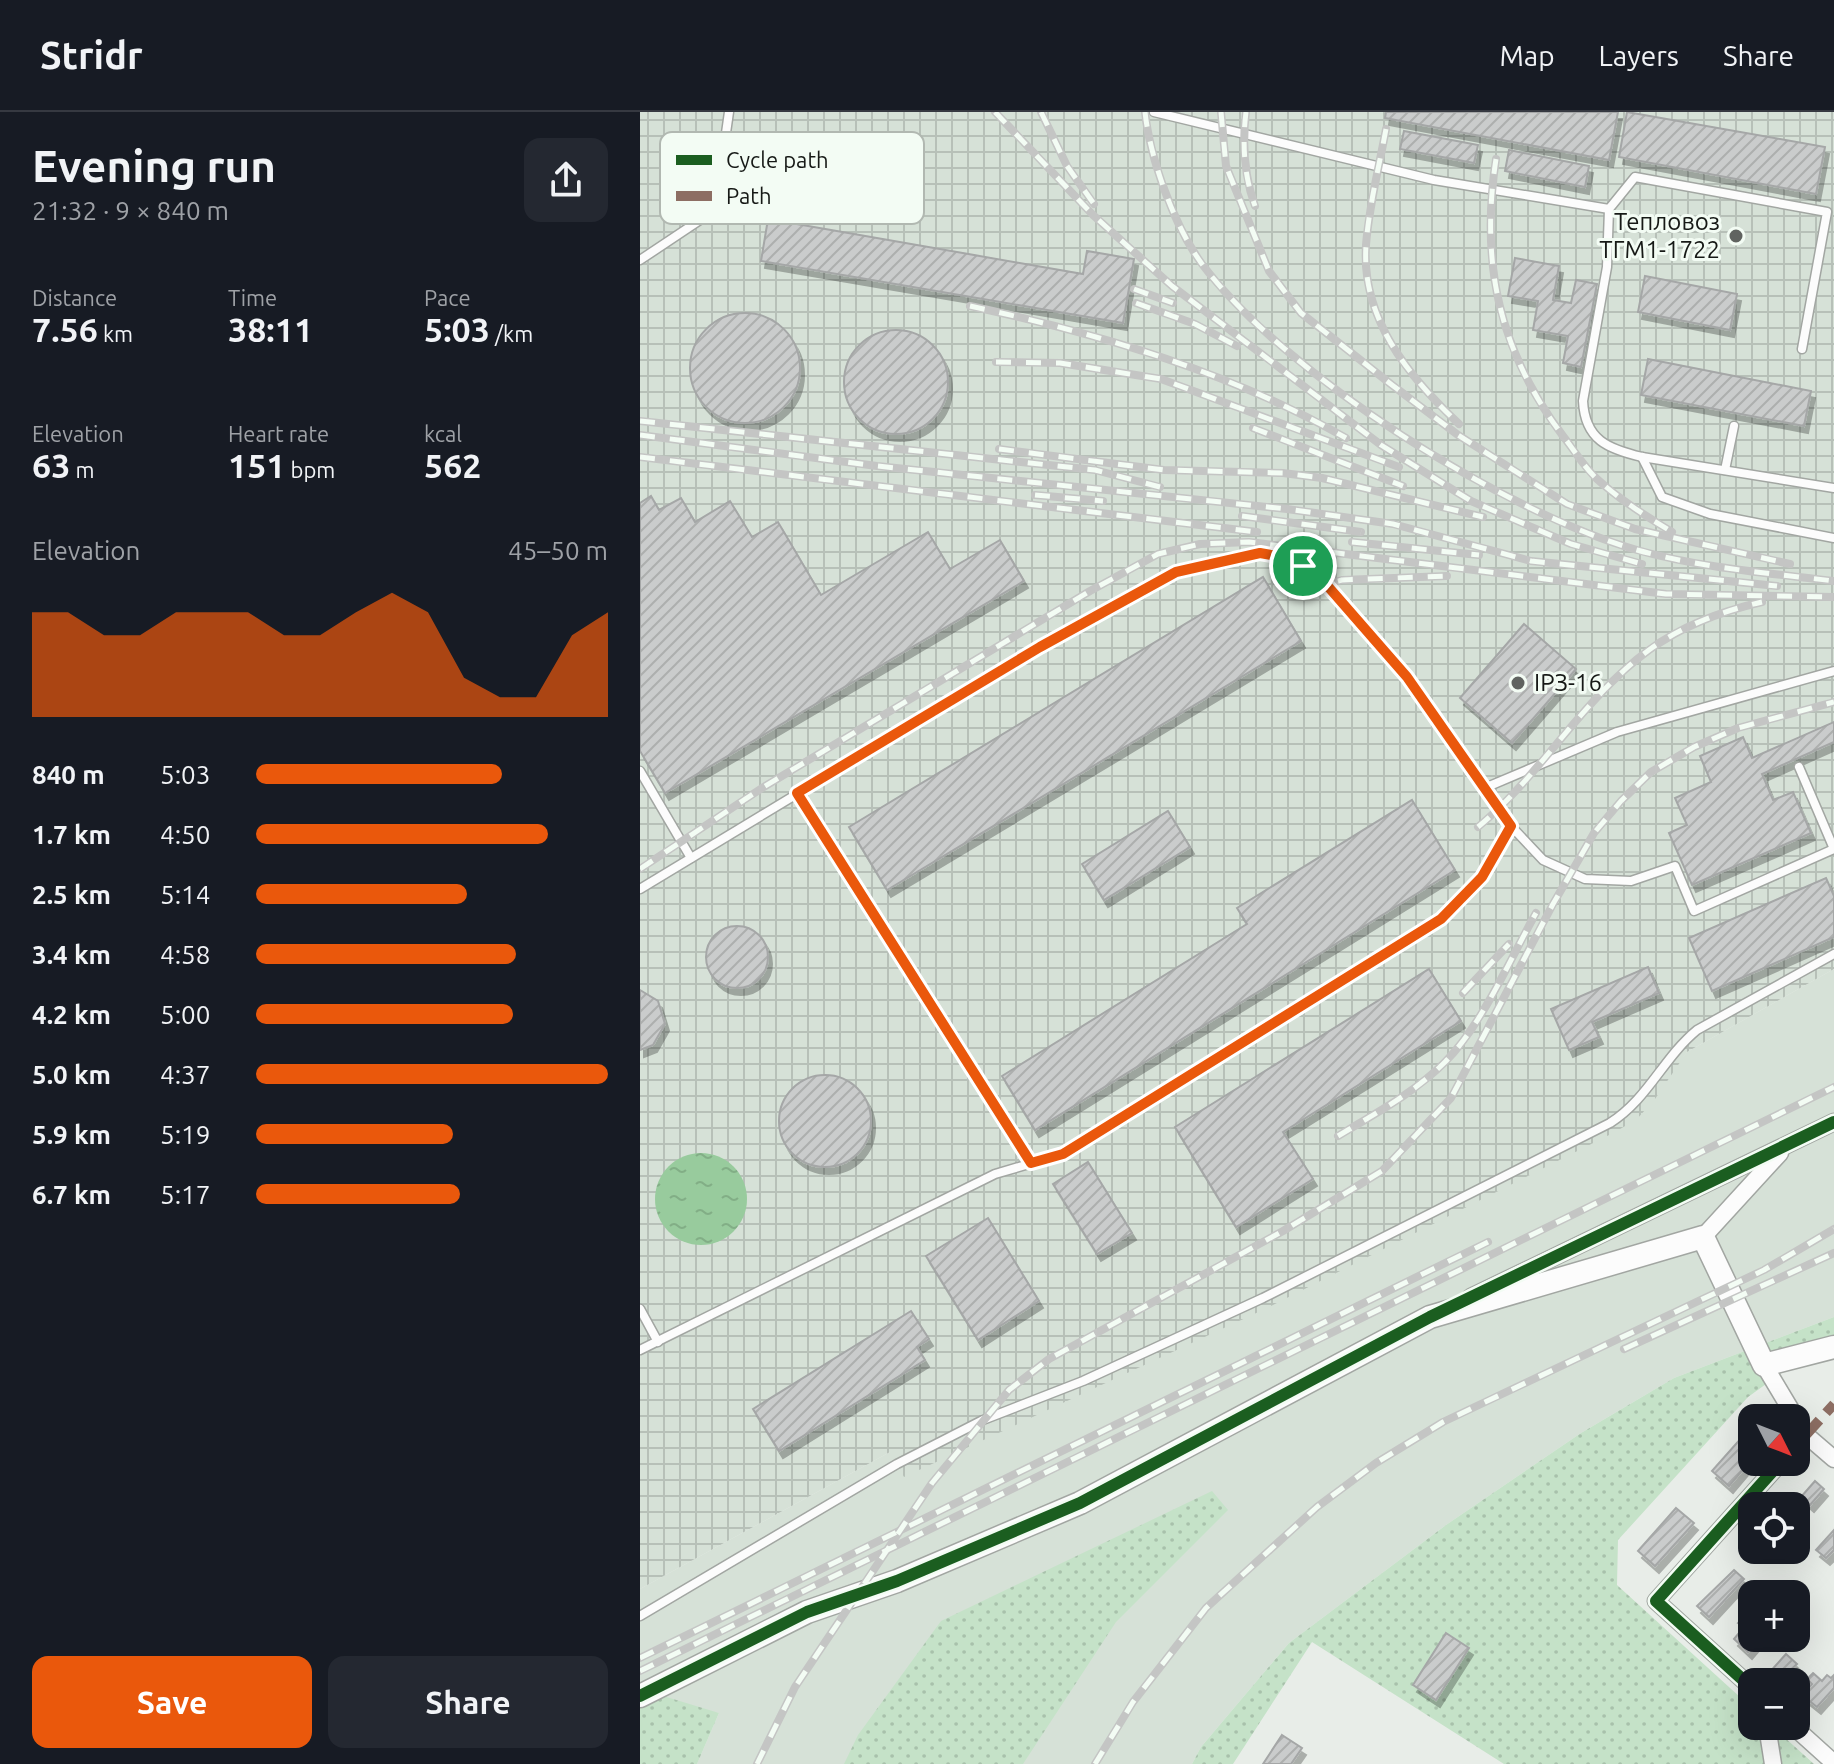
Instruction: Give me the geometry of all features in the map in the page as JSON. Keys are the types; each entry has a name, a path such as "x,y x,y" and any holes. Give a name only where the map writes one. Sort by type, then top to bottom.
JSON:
{"street":[{"path":"640,1696 807,1612 911,1576 1080,1503 1430,1317 1834,1122"},
{"path":"1430,1317 1703,1237 1788,1144"},
{"path":"1703,1237 1783,1404"},
{"path":"1764,1365 1834,1347"},
{"path":"1810,1445 1834,1459"},
{"path":"1738,1675 1656,1601 1768,1476"},
{"path":"1769,1740 1773,1764"},
{"path":"1809,1740 1834,1763"}],"lane":[{"path":"726,132 729,112"},
{"path":"1154,112 1434,180 1609,209"},
{"path":"1802,349 1827,212 1635,177 1609,209 1607,267 1583,401 1584,418 1590,432 1602,444 1642,457 1834,488"},
{"path":"640,260 694,224"},
{"path":"1725,470 1734,426"},
{"path":"1642,457 1662,497 1710,514 1834,538"},
{"path":"640,889 1040,647 1176,572 1260,553 1289,558 1325,583 1407,677 1487,787 1511,826 1543,860 1585,879 1631,881 1675,866 1694,911 1834,849 1799,767"},
{"path":"1487,787 1617,732 1834,671"},
{"path":"640,771 691,858"},
{"path":"797,793 1031,1163"},
{"path":"640,1350 995,1174 1063,1154 1441,919 1482,877 1511,826"},
{"path":"640,1616 897,1464 970,1426 1083,1381 1263,1298 1610,1123 1631,1110 1677,1046 1697,1030 1834,954"},
{"path":"640,1309 658,1342"}],"shaded area":[{"path":"640,112 1834,112 1834,969 1687,1052 1655,1099 1637,1119 1615,1132 1267,1308 904,1477 890,1452 640,1589"},
{"path":"1834,969 1834,1317 1674,1378 1581,1433 1446,1525 1289,1643 1201,1747 1192,1764 697,1764 719,1713 640,1705 640,1589 890,1452 1671,1072 1687,1052"},
{"path":"1834,1317 1834,1335 1738,1404 1738,1408 1618,1540 1617,1585 1738,1695 1738,1740 1787,1740 1814,1764 1504,1764 1312,1642 1233,1764 1192,1764 1201,1747 1289,1643 1446,1525 1581,1433 1674,1378"},
{"path":"1212,1491 1228,1510 1116,1622 1023,1764 844,1764 858,1735 941,1621"},
{"path":"660,1695 719,1713 697,1764 640,1764 640,1705"}],"water":[{"path":"701,1153 719,1156 734,1166 744,1181 747,1199 744,1217 734,1232 719,1242 701,1245 683,1242 668,1232 658,1217 655,1199 658,1181 668,1166 683,1156"}],"building":[{"path":"1386,112 1618,112 1609,160 1385,118"},
{"path":"1627,112 1825,147 1816,194 1619,157"},
{"path":"1404,131 1478,145 1474,163 1400,149"},
{"path":"1509,150 1589,166 1585,187 1505,171"},
{"path":"767,224 797,224 1083,274 1087,251 1134,259 1123,323 761,261"},
{"path":"1515,258 1559,266 1553,300 1571,303 1576,280 1597,284 1581,367 1563,363 1568,336 1533,330 1538,301 1508,296"},
{"path":"1645,276 1737,294 1730,330 1638,312"},
{"path":"745,313 766,317 784,329 796,347 800,368 796,389 784,407 766,419 745,423 724,419 706,407 694,389 690,368 694,347 706,329 724,317"},
{"path":"896,330 916,334 933,345 944,362 948,382 944,402 933,419 916,430 896,434 876,430 859,419 848,402 844,382 848,362 859,345 876,334"},
{"path":"1648,359 1811,391 1804,426 1641,395"},
{"path":"651,496 659,510 681,498 695,522 730,501 752,537 778,522 821,595 928,532 950,569 1000,540 1024,581 665,793 640,751 640,503"},
{"path":"1263,577 1301,641 887,890 849,827"},
{"name":"ІРЗ-16","path":"1524,624 1576,669 1512,743 1460,698"},
{"path":"1834,722 1834,742 1762,774 1773,800 1793,792 1811,833 1692,885 1669,833 1687,825 1675,798 1711,782 1700,756 1743,737 1752,758"},
{"path":"1412,800 1455,870 1035,1130 1002,1076 1247,924 1237,908"},
{"path":"1168,811 1190,847 1104,900 1082,864"},
{"path":"1826,878 1834,896 1834,937 1712,991 1689,938"},
{"path":"737,926 749,928 759,935 766,945 766,969 759,979 749,986 737,988 725,986 715,979 708,969 706,957 708,945 715,935 725,928"},
{"path":"1648,967 1659,993 1592,1022 1599,1037 1569,1050 1551,1009"},
{"path":"1429,969 1461,1021 1283,1132 1313,1179 1236,1227 1175,1127"},
{"path":"640,990 658,1001 665,1024 653,1045 640,1050"},
{"path":"825,1075 843,1078 858,1088 868,1103 871,1121 868,1139 858,1154 843,1164 825,1167 807,1164 792,1154 782,1139 779,1121 782,1103 792,1088 807,1078"},
{"path":"1088,1162 1132,1233 1097,1254 1053,1184"},
{"path":"988,1218 1039,1301 978,1340 926,1256"},
{"path":"911,1311 929,1339 917,1347 925,1360 779,1451 753,1409"},
{"path":"1738,1442 1738,1475 1729,1486 1712,1471"},
{"path":"1815,1481 1824,1489 1810,1505 1810,1492 1805,1492"},
{"path":"1676,1508 1694,1523 1655,1566 1638,1551"},
{"path":"1834,1530 1834,1550 1826,1558 1816,1550"},
{"path":"1734,1570 1744,1579 1738,1580 1738,1586 1709,1617 1697,1606"},
{"path":"1446,1633 1469,1648 1436,1700 1413,1685"},
{"path":"1786,1654 1797,1664 1793,1668 1773,1668"},
{"path":"1813,1673 1822,1681 1827,1675 1831,1678 1834,1675 1834,1688 1817,1707 1810,1701 1810,1676"},
{"path":"1282,1735 1302,1748 1291,1764 1263,1764"}],"railway":[{"path":"995,112 1093,215 1172,286 1381,445 1471,501 1571,544 1642,564"},
{"path":"1041,112 1067,166 1094,204"},
{"path":"1145,112 1152,150 1165,191 1182,231 1202,264 1239,307 1286,350 1400,434 1524,505 1637,550 1710,566 1834,581"},
{"path":"1221,112 1226,166 1269,271 1301,313 1458,435 1567,504 1635,529 1790,564"},
{"path":"1246,112 1245,160 1255,206"},
{"path":"1386,129 1366,245 1371,298 1380,322 1406,366 1459,424"},
{"path":"1496,159 1492,197 1493,270 1509,338 1523,371 1541,404 1592,474 1624,501 1672,532"},
{"path":"1134,289 1173,303"},
{"path":"1136,303 1195,324 1237,346"},
{"path":"970,306 1067,329 1163,358 1257,393 1346,438"},
{"path":"996,362 1060,363 1161,379 1399,467"},
{"path":"640,421 1095,470 1160,487"},
{"path":"1253,428 1403,486"},
{"path":"640,435 877,466 1287,509 1393,524 1531,561 1777,586"},
{"path":"999,449 1164,470 1283,473 1322,478 1483,517"},
{"path":"640,457 1257,532"},
{"path":"1035,495 1103,501"},
{"path":"1242,516 1361,532"},
{"path":"640,869 762,788 1090,591 1158,554 1200,544 1249,542 1666,594 1834,597"},
{"path":"1352,542 1479,555"},
{"path":"1309,589 1342,580 1447,576"},
{"path":"1478,827 1522,784 1625,669 1649,650 1703,620 1762,602"},
{"path":"757,1764 795,1687 932,1483 1009,1390 1049,1359 1283,1231 1382,1171 1451,1098 1553,904 1594,833 1621,801 1651,772 1694,747 1738,728 1834,702"},
{"path":"1338,1136 1394,1102 1445,1062 1483,1011 1536,913"},
{"path":"1463,993 1509,944"},
{"path":"640,1671 1834,1087"},
{"path":"1095,1764 1133,1702 1206,1608 1317,1507 1376,1463 1443,1422 1764,1270 1834,1229"},
{"path":"640,1658 1488,1242"},
{"path":"1624,1349 1834,1253"}],"marked path":[{"path":"1810,1431 1834,1404"}],"cycle path":[{"path":"640,1696 807,1612 897,1581 1080,1503 1430,1317 1834,1122"},
{"path":"1738,1675 1656,1601 1768,1476"}],"place":[{"name":"Тепловоз ТГМ1-1722","path":"1736,236"},
{"name":"ІРЗ-16","path":"1518,683"}],"route":[{"path":"1260,553 1289,558 1303,566 1325,583 1407,677 1487,787 1511,826 1482,877 1441,919 1063,1154 1031,1163 797,793 1040,647 1176,572 1260,553"}]}
